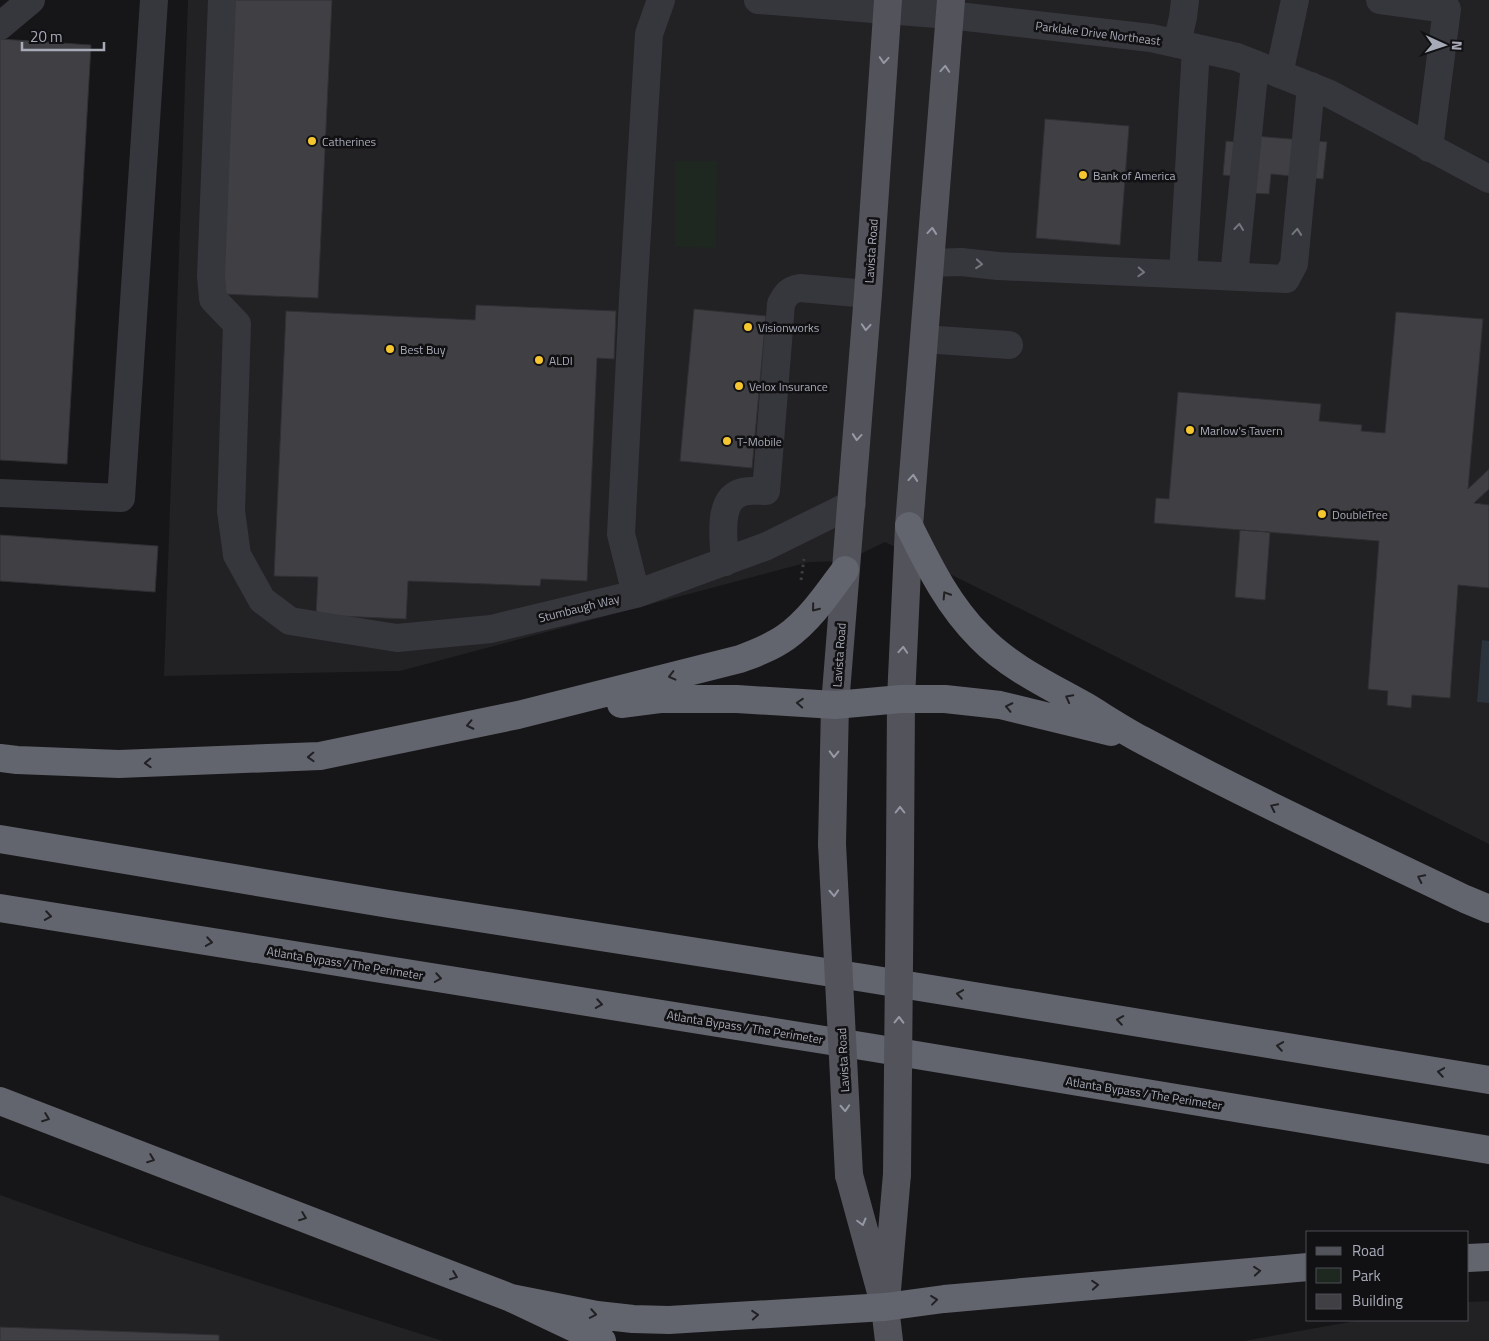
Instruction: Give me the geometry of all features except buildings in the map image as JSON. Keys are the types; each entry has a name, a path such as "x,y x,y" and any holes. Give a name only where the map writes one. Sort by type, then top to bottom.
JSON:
{"highway":[{"path":"909,526 931,571 963,619 999,655 1042,684 1084,706 1141,740 1267,804 1489,909"},
{"path":"0,758 119,764 320,756 518,715 740,659 764,649 786,637 809,616 845,570"},
{"path":"518,715 660,699 737,699 836,705 901,699 945,699 1000,705 1141,740"},
{"path":"0,839 389,904 854,976 1489,1080"},
{"name":"Atlanta Bypass / The Perimeter","path":"0,908 868,1047 1489,1150"},
{"path":"0,1100 511,1298 602,1341"},
{"path":"1469,1258 1489,1256"},
{"path":"511,1298 597,1315 633,1319 670,1320 885,1307 944,1299 1306,1267"}],"main road":[{"name":"Lavista Road","path":"888,6 852,504 845,570 836,705 832,844 849,1174 885,1307 889,1341"},
{"name":"Lavista Road","path":"885,1307 897,1174 901,699 909,526 950,8"}],"street":[{"path":"0,26 31,0"},
{"path":"0,493 121,498 154,0"},
{"name":"Stumbaugh Way","path":"222,0 211,276 213,300 237,324 231,511 237,555 262,600 290,621 397,638 491,629 636,594 767,546 852,504"},
{"path":"636,594 621,534 649,34 661,0"},
{"name":"Parklake Drive Northeast","path":"758,0 950,8 1151,38 1237,57 1330,94 1489,179"},
{"path":"1183,273 1187,46 1184,17 1185,0"},
{"path":"1234,276 1267,69 1295,0"},
{"path":"1380,0 1447,9 1429,148"},
{"path":"930,263 961,262 1008,266 1286,279 1294,264 1311,86"},
{"path":"725,562 723,519 727,506 733,497 742,492 766,491 781,304 785,295 791,289 800,288 868,294"},
{"path":"924,339 1009,345"}],"path":[{"path":"801,581 805,553"}],"shaded area":[{"path":"188,0 1489,0 1489,844 885,542 846,561 809,562 400,671 164,676"},
{"path":"1482,640 1489,641 1489,703 1477,702"},
{"path":"0,1195 138,1244 443,1341 0,1341"},
{"path":"1489,1301 1489,1341 1244,1341 1355,1321 1469,1321 1469,1302"}],"green space":[{"path":"675,161 717,161 716,248 675,247"}],"place":[{"name":"Catherines","path":"312,141"},
{"name":"Bank of America","path":"1083,175"},
{"name":"Visionworks","path":"748,327"},
{"name":"Best Buy","path":"390,349"},
{"name":"ALDI","path":"539,360"},
{"name":"Velox Insurance","path":"739,386"},
{"name":"Marlow's Tavern","path":"1190,430"},
{"name":"T-Mobile","path":"727,441"},
{"name":"DoubleTree","path":"1322,514"}]}
